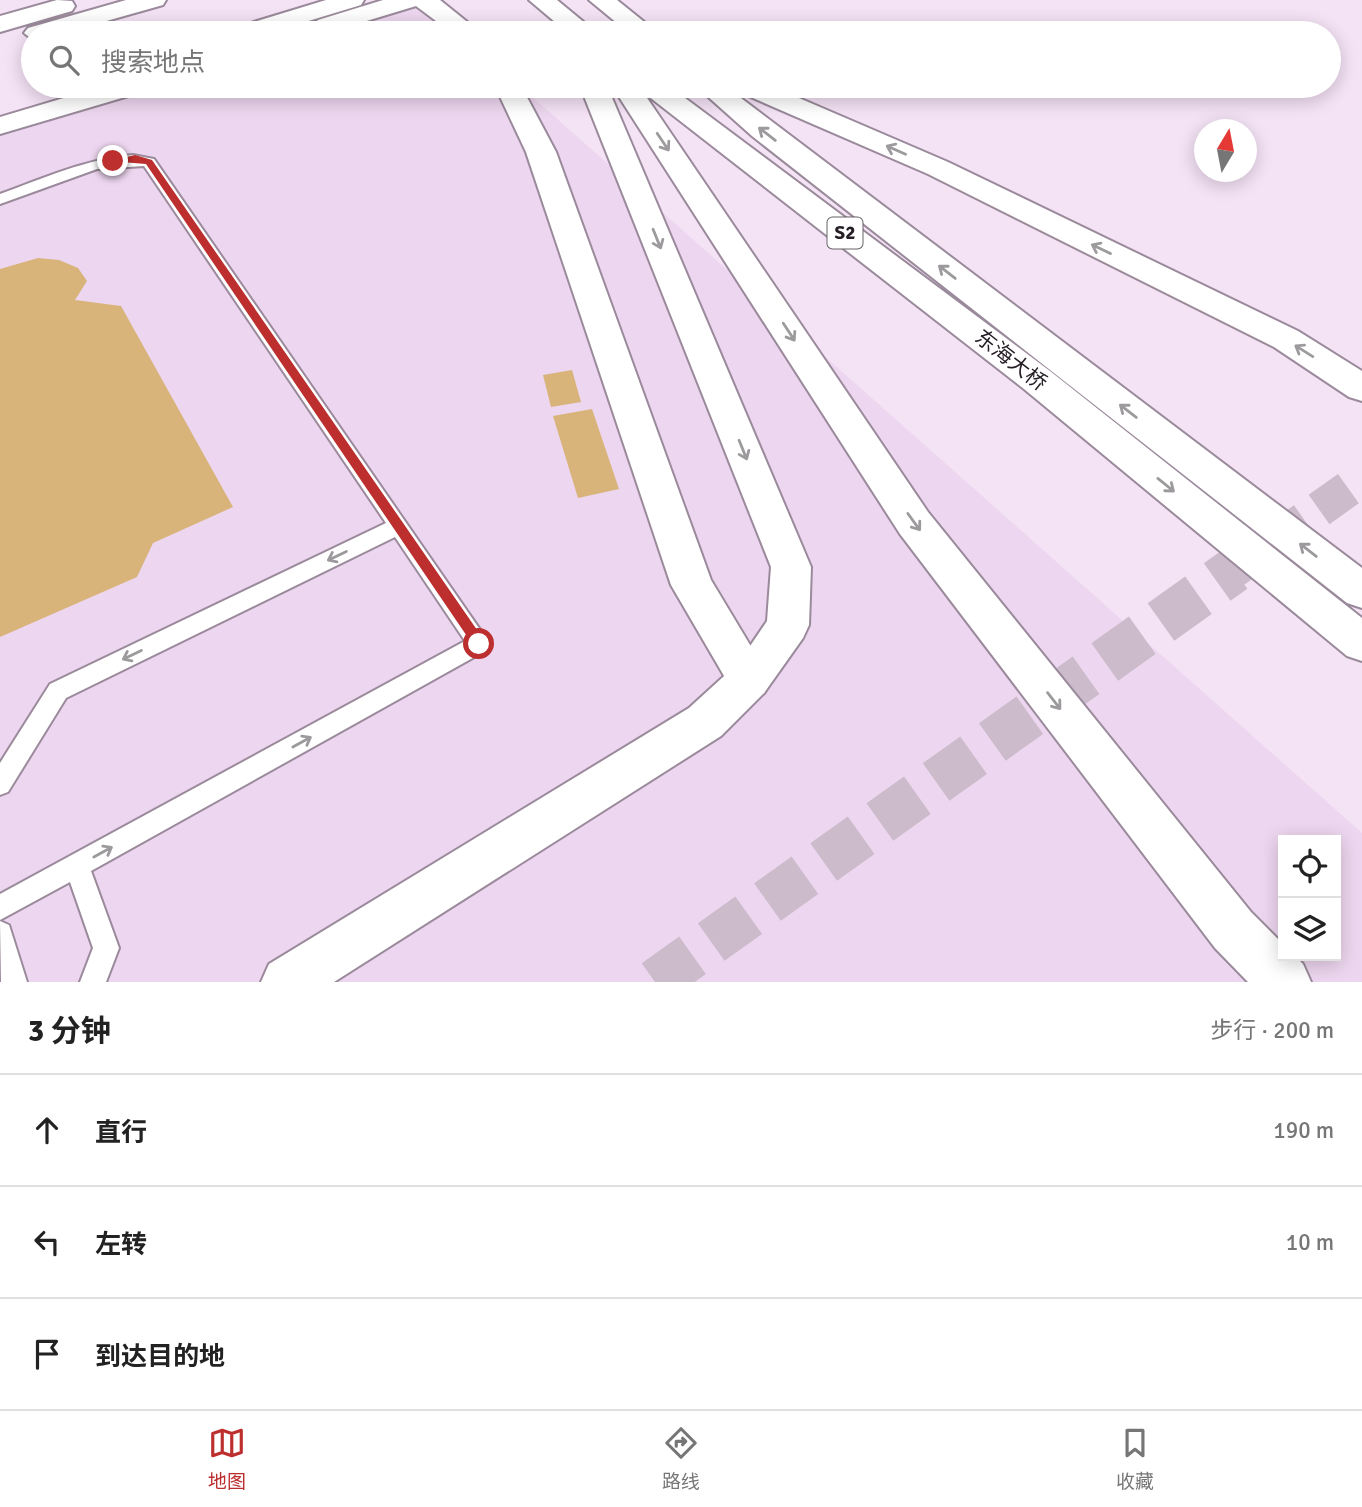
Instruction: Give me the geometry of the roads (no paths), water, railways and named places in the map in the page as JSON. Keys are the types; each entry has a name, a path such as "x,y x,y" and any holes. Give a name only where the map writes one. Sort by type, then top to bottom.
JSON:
{"main road":[{"path":"0,24 85,0"},
{"path":"80,21 154,0"},
{"path":"283,21 352,0"},
{"path":"340,21 409,0"},
{"path":"424,0 452,21"},
{"path":"517,0 555,21"},
{"path":"541,0 562,21"},
{"path":"603,1 629,21"},
{"path":"0,44 21,38"},
{"path":"0,107 30,98"},
{"path":"0,127 93,98"},
{"path":"514,98 541,152 692,585 749,680"},
{"path":"287,982 705,722 749,680 788,625 791,567 598,98"},
{"path":"633,98 914,523 1233,930 1285,982"},
{"name":"东海大桥","path":"668,98 1037,380 1362,643"},
{"name":"东海大桥","path":"725,98 1362,591"},
{"path":"775,98 938,169 1261,327 1362,388"}],"lane":[{"path":"0,199 113,161 135,158 149,162 479,644 0,908"},
{"path":"0,784 58,691 398,526"},
{"path":"77,866 106,948 93,982"},
{"path":"0,934 14,982"}],"tunnel":[{"path":"1231,572 1362,479"},
{"path":"655,982 1234,570"}]}
